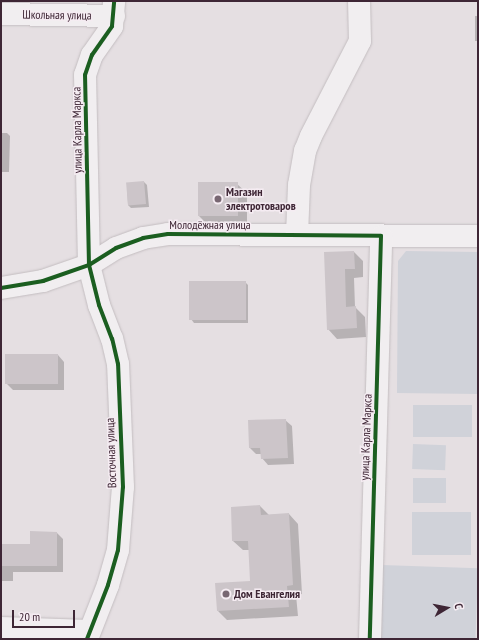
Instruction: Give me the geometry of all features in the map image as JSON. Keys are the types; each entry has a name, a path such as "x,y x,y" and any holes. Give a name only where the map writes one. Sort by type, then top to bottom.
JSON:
{"street":[{"path":"298,235 299,185 305,151 311,136 360,41 359,1"},
{"name":"Школьная улица","path":"1,14 114,9"},
{"name":"улица Карла Маркса","path":"89,265 86,75 92,55 112,26 114,9"},
{"name":"Молодёжная улица","path":"1,288 43,281 89,265 116,248 143,238 168,234 478,236"},
{"name":"улица Карла Маркса","path":"370,639 382,236"},
{"name":"Восточная улица","path":"88,635 108,585 118,550 123,487 118,364 112,339 99,305 89,265"},
{"path":"1,628 88,635"}],"shaded area":[{"path":"406,251 478,252 478,394 397,393 398,261"},
{"path":"413,405 472,405 472,437 413,437"},
{"path":"413,444 446,445 445,470 412,469"},
{"path":"413,478 446,478 446,503 413,503"},
{"path":"412,512 471,512 471,555 412,555"},
{"path":"382,565 478,568 475,639 379,639"}],"building":[{"path":"144,181 146,204 128,205 126,183"},
{"name":"Магазин электротоваров","path":"198,182 238,182 238,216 198,216"},
{"path":"354,251 355,269 345,269 346,307 356,306 357,328 327,330 324,252"},
{"path":"189,281 246,281 246,320 189,320"},
{"path":"5,354 58,354 58,384 5,384"},
{"path":"286,419 288,458 261,459 260,448 249,448 248,420"},
{"path":"260,505 261,515 289,513 293,585 287,586 289,607 217,611 215,583 250,581 248,541 232,541 231,507"},
{"path":"30,531 57,532 57,566 1,566 1,544 30,544"}],"cycle path":[{"path":"87,639 108,585 118,550 123,487 118,364 112,339 99,305 89,265 85,75 92,55 112,26 114,1"},
{"path":"1,288 43,281 89,265 116,248 143,238 168,234 381,236 370,639"}],"place":[{"name":"Магазин электротоваров","path":"218,199"},
{"name":"Дом Евангелия","path":"226,594"}]}
